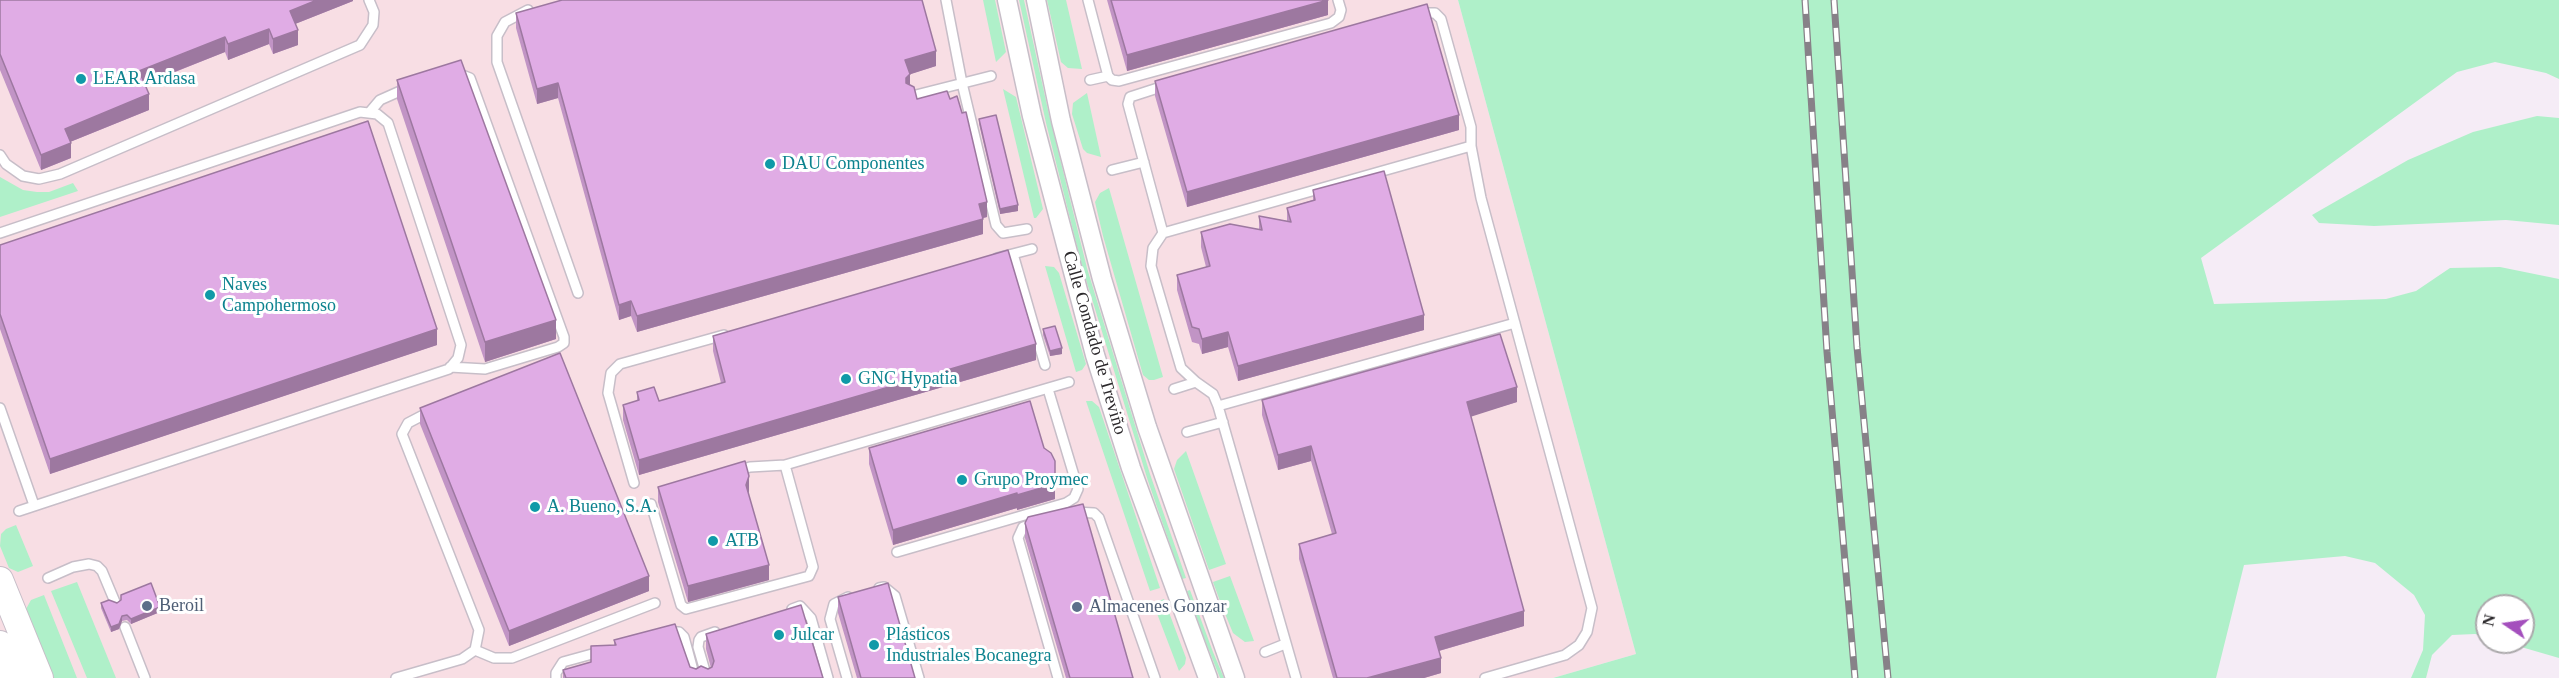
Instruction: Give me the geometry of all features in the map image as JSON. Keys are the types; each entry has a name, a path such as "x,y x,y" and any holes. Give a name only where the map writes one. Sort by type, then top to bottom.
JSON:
{"main road":[{"path":"0,580 40,678"},
{"path":"0,644 14,678"}],"street":[{"name":"Calle Condado de Treviño","path":"1007,0 1032,116 1095,355 1131,468 1208,678"},
{"name":"Calle Condado de Treviño","path":"1036,0 1061,121 1102,279 1147,427 1235,678"}],"lane":[{"path":"0,155 6,164 23,176 39,179 60,174 360,45 373,25 374,12 369,0"},
{"path":"946,0 962,83 996,225 1003,233 1027,229"},
{"path":"1088,0 1108,75 1112,80 1129,80 1330,23 1340,17 1341,10 1338,0"},
{"path":"542,6 520,13 505,22 497,36 497,62 578,293"},
{"path":"1414,15 1426,12 1435,13 1441,19 1471,127 1471,146 1481,198 1592,608 1587,632 1579,645 1565,655 1485,678"},
{"path":"19,511 450,368 485,369 558,347 564,343 564,337 470,78 463,73 456,72 446,76"},
{"path":"1090,80 1108,75"},
{"path":"912,96 991,76"},
{"path":"1163,233 1128,104 1130,97 1175,82"},
{"path":"369,113 380,100 416,85"},
{"path":"0,233 360,112 377,114 388,123 461,345 458,358 450,368"},
{"path":"1296,678 1218,406 1213,394 1181,368 1151,266 1153,248 1163,233 1471,146"},
{"path":"1112,170 1144,162"},
{"path":"982,263 1032,249"},
{"path":"1013,254 1045,365"},
{"path":"1218,406 1515,323"},
{"path":"634,483 608,393 611,373 620,364 733,333"},
{"path":"730,473 750,467 785,465 1070,382"},
{"path":"1174,388 1196,382"},
{"path":"897,552 1066,503 1074,498 1078,489 1048,389"},
{"path":"0,408 34,505"},
{"path":"396,678 462,659 475,650 479,630 402,434 408,423 440,408"},
{"path":"1187,432 1223,422"},
{"path":"651,504 681,605 686,609 809,576 813,567 785,465"},
{"path":"1067,514 1094,513 1099,518 1155,678"},
{"path":"1045,521 1023,527 1018,538 1058,678"},
{"path":"48,578 73,567 89,564 97,566 102,571 115,602"},
{"path":"873,590 884,587 895,596 919,678"},
{"path":"847,678 830,619 831,610 840,599 862,593"},
{"path":"475,650 494,658 512,658 655,603"},
{"path":"778,613 800,606 806,611 811,618 828,678"},
{"path":"124,627 145,678"},
{"path":"707,678 698,647 699,640 701,637 723,630"},
{"path":"658,635 679,632 684,637 695,678"},
{"path":"1265,652 1285,644"},
{"path":"556,678 556,673 563,662 616,647"}],"shaded area":[{"path":"0,0 1458,0 1636,654 1553,678 0,678"}],"green space":[{"path":"983,0 995,0 1006,52 996,62"},
{"path":"1019,0 1024,0 1048,110 1087,268 1150,474 1186,578 1182,579 1148,481 1083,270 1046,123"},
{"path":"1047,0 1066,0 1082,69 1068,68 1061,62"},
{"path":"1458,0 2559,0 2559,79 2546,73 2495,62 2457,72 2201,258 2214,304 2386,299 2416,291 2450,268 2500,267 2559,279 2559,658 2535,651 2535,594 2475,594 2475,634 2452,635 2432,655 2426,678 2411,678 2423,650 2425,615 2414,595 2375,563 2345,556 2244,565 2216,678 1553,678 1636,654"},
{"path":"1003,89 1016,97 1043,209 1036,218 1034,218"},
{"path":"1087,93 1101,157 1087,153 1083,149 1072,114 1073,103"},
{"path":"2537,116 2559,118 2559,225 2506,220 2374,226 2319,223 2312,215 2408,160 2473,132"},
{"path":"0,177 23,190 49,192 73,183 78,191 0,217"},
{"path":"1109,188 1163,377 1154,380 1149,380 1143,375 1095,202 1100,193"},
{"path":"1045,266 1054,267 1059,273 1086,364 1082,370 1076,372"},
{"path":"1086,401 1092,401 1099,407 1160,588 1150,591"},
{"path":"1186,451 1226,564 1209,570 1174,469 1177,460"},
{"path":"16,525 33,566 18,572 9,568 0,546 1,534"},
{"path":"1230,576 1254,641 1245,642 1233,633 1221,604 1213,582"},
{"path":"77,582 116,678 87,678 51,591"},
{"path":"1190,590 1224,678 1220,678 1204,638 1187,591"},
{"path":"44,595 77,678 54,678 26,609 31,600"},
{"path":"1164,599 1186,658 1185,664 1179,671 1153,603"}],"building":[{"name":"LEAR Ardasa","path":"0,0 317,0 290,11 298,30 273,39 269,29 228,44 225,37 139,71 149,94 65,129 71,143 41,155 0,54"},
{"name":"DAU Componentes","path":"562,0 922,0 936,51 905,60 910,74 906,78 906,83 914,87 917,99 947,91 950,99 957,96 962,113 966,112 987,202 979,204 983,219 637,316 631,301 619,305 558,83 537,89 516,13"},
{"path":"1111,0 1328,0 1127,55"},
{"path":"1427,4 1459,115 1187,192 1155,81"},
{"path":"461,60 556,320 485,342 397,80"},
{"path":"996,115 1018,205 1000,209 979,119"},
{"name":"Naves Campohermoso","path":"368,121 437,329 50,459 0,314 0,245"},
{"path":"1384,171 1424,315 1238,366 1228,332 1202,339 1199,329 1192,327 1177,275 1210,266 1201,232 1230,224 1262,230 1259,216 1291,222 1287,208 1315,200 1313,190"},
{"name":"GNC Hypatia","path":"1008,250 1036,344 639,460 623,405 639,400 637,392 654,387 659,401 725,382 713,336"},
{"path":"1055,326 1062,348 1050,351 1043,329"},
{"path":"1500,334 1517,387 1467,402 1524,611 1435,637 1441,658 1367,678 1337,678 1299,544 1336,533 1311,446 1278,455 1262,400"},
{"name":"A. Bueno, S.A.","path":"560,353 649,576 509,631 420,408"},
{"name":"Grupo Proymec","path":"1030,401 1044,448 1051,453 1055,461 1055,484 893,530 869,448"},
{"name":"ATB","path":"745,461 749,476 746,485 769,565 688,586 658,487"},
{"name":"Almacenes Gonzar","path":"1083,504 1133,678 1070,678 1025,523 1028,517"},
{"path":"151,583 160,607 131,619 127,615 122,616 119,624 111,627 101,603 109,600 117,603 121,600 121,595"},
{"name":"Plásticos Industriales Bocanegra","path":"888,583 915,678 861,678 838,597"},
{"path":"801,605 823,678 566,678 563,670 591,662 591,646 616,645 614,640 675,624 690,667 696,669 701,666 708,669 712,667 714,661 706,634"}],"railway":[{"path":"1805,0 1827,352 1855,678"},
{"path":"1834,0 1857,347 1888,678"}],"place":[{"name":"LEAR Ardasa","path":"81,79"},
{"name":"DAU Componentes","path":"770,164"},
{"name":"Naves Campohermoso","path":"210,295"},
{"name":"GNC Hypatia","path":"846,379"},
{"name":"Grupo Proymec","path":"962,480"},
{"name":"A. Bueno, S.A.","path":"535,507"},
{"name":"ATB","path":"713,541"},
{"name":"Beroil","path":"147,606"},
{"name":"Almacenes Gonzar","path":"1077,607"},
{"name":"Julcar","path":"779,635"},
{"name":"Plásticos Industriales Bocanegra","path":"874,645"}]}
